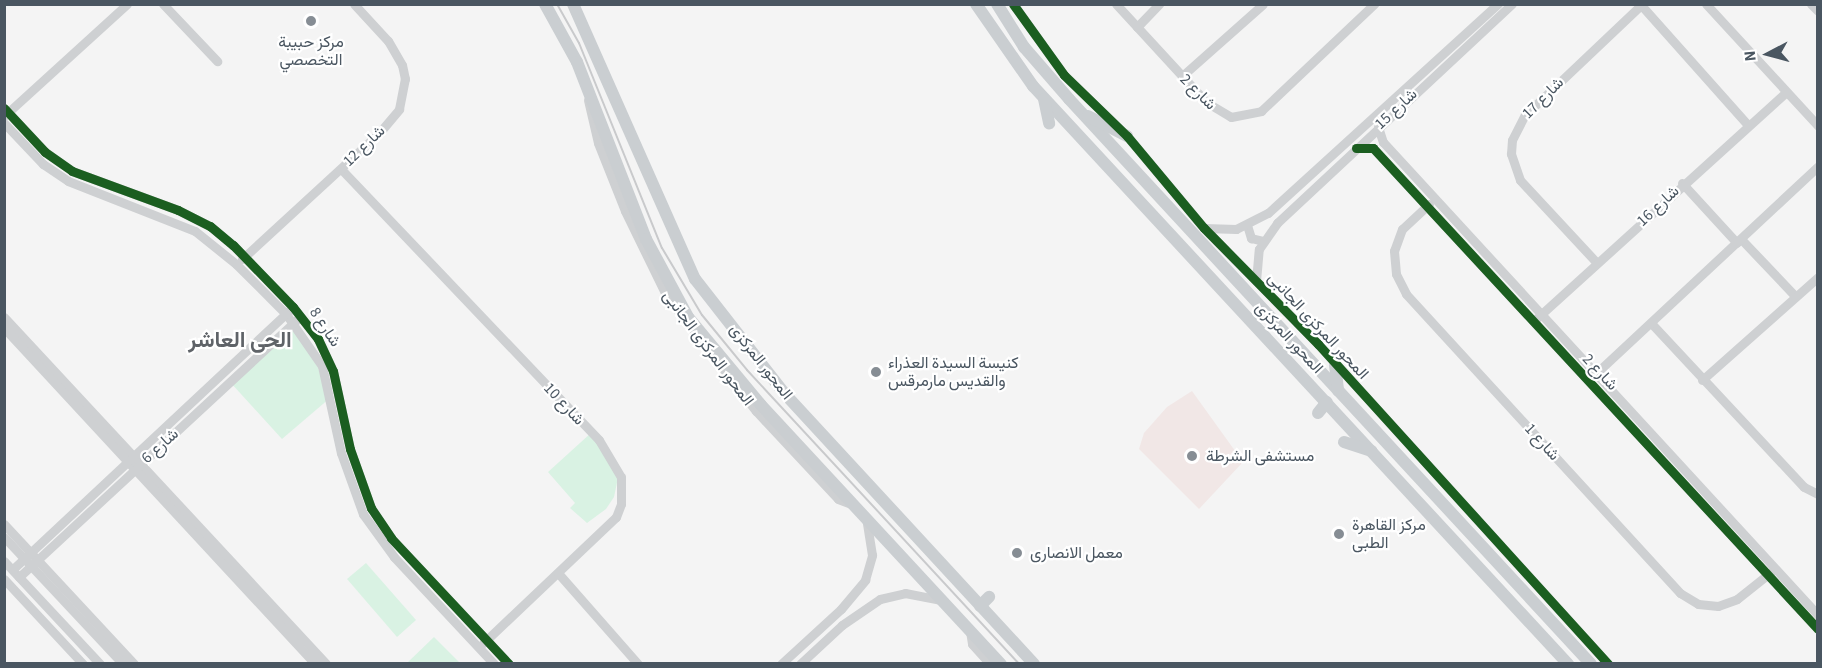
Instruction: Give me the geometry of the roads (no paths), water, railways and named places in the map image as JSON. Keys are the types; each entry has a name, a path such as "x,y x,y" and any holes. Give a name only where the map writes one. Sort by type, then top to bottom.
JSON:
{"main road":[{"name":"المحور المركزى","path":"545,4 586,86 642,230 684,311 744,386 861,509 1001,663"},
{"name":"المحور المركزى","path":"573,4 695,279 785,394 985,602 1033,663"},
{"name":"المحور المركزى","path":"976,4 1010,57 1043,97 1327,402 1483,582 1501,591 1569,663"},
{"name":"المحور المركزى","path":"997,4 1024,47 1082,113 1591,663"},
{"path":"1043,97 1049,123"},
{"path":"1082,113 1127,136"},
{"path":"1335,365 1338,391"},
{"path":"1318,413 1327,402"},
{"path":"1344,442 1372,452"},
{"path":"1501,591 1511,585 1506,570"},
{"path":"1534,628 1528,612 1538,606"}],"street":[{"path":"6,112 127,4"},
{"path":"163,4 217,61"},
{"name":"شارع 12","path":"236,264 341,169 391,120 399,109 405,87 402,65 395,52 354,4"},
{"name":"المحور المركزى الجانبى","path":"1013,4 1064,75 1127,136 1204,228 1335,365 1608,663"},
{"name":"شارع 2","path":"1116,4 1217,112 1247,117 1261,111 1374,4"},
{"path":"1137,27 1159,4"},
{"path":"1182,76 1263,4"},
{"name":"شارع 15","path":"1256,280 1255,266 1263,242 1277,222 1378,127 1394,106 1498,4"},
{"name":"شارع 15","path":"1204,228 1218,230 1247,225 1282,202 1512,4"},
{"path":"1706,4 1818,126"},
{"path":"1811,4 1818,11"},
{"path":"1642,5 1748,125"},
{"name":"شارع 17","path":"1597,263 1520,180 1511,154 1512,140 1525,115 1642,5"},
{"name":"شارع 16","path":"1533,322 1682,183 1786,92"},
{"name":"شارع 8","path":"6,112 45,152 72,171 193,217 245,256 290,310 294,323 322,366 343,459 363,514 383,543 494,663"},
{"name":"شارع 8","path":"4,123 43,164 68,181 180,223 236,264 290,310 301,316 327,355 338,382 350,449 371,508 391,538 509,663"},
{"name":"شارع 2","path":"1378,127 1383,142 1541,315 1591,377"},
{"name":"شارع 2","path":"1356,148 1373,148 1533,322 1591,377 1771,572 1818,629"},
{"path":"1591,377 1818,165"},
{"name":"شارع 10","path":"341,169 615,462 623,490 616,517 479,647"},
{"path":"1682,183 1795,296"},
{"name":"شارع 1","path":"1436,198 1402,230 1394,251 1396,274 1406,294 1680,593 1698,604 1718,606 1737,599 1771,572"},
{"path":"1247,225 1251,238 1263,242"},
{"path":"1702,380 1818,276"},
{"name":"شارع 6","path":"31,559 129,458 290,310"},
{"name":"شارع 6","path":"16,573 137,467 301,316"},
{"path":"4,318 315,663"},
{"path":"1651,323 1804,487 1818,494"},
{"path":"4,328 129,458"},
{"path":"137,467 326,663"},
{"path":"781,663 841,609 865,580 872,555 861,509"},
{"path":"4,524 31,559 123,663"},
{"path":"4,537 31,559 134,663"},
{"path":"4,561 100,663"},
{"name":"شارع 2","path":"1771,572 1818,615"},
{"path":"558,573 638,663"},
{"path":"4,579 76,661"},
{"path":"800,663 842,625 880,599 905,593 944,601"},
{"path":"970,628 972,644 990,663"}],"railway":[{"path":"557,4 579,43 662,248 702,315 747,370 1019,664"}],"place":[{"name":"مركز حبيبة التخصصي","path":"311,21"},
{"name":"كنيسة السيدة العذراء والقديس مارمرقس","path":"876,372"},
{"name":"مستشفى الشرطة","path":"1192,456"},
{"name":"مركز القاهرة الطبى","path":"1339,534"},
{"name":"معمل الانصارى","path":"1017,553"}],"district":[{"name":"الحى العاشر","path":"240,341"}]}
